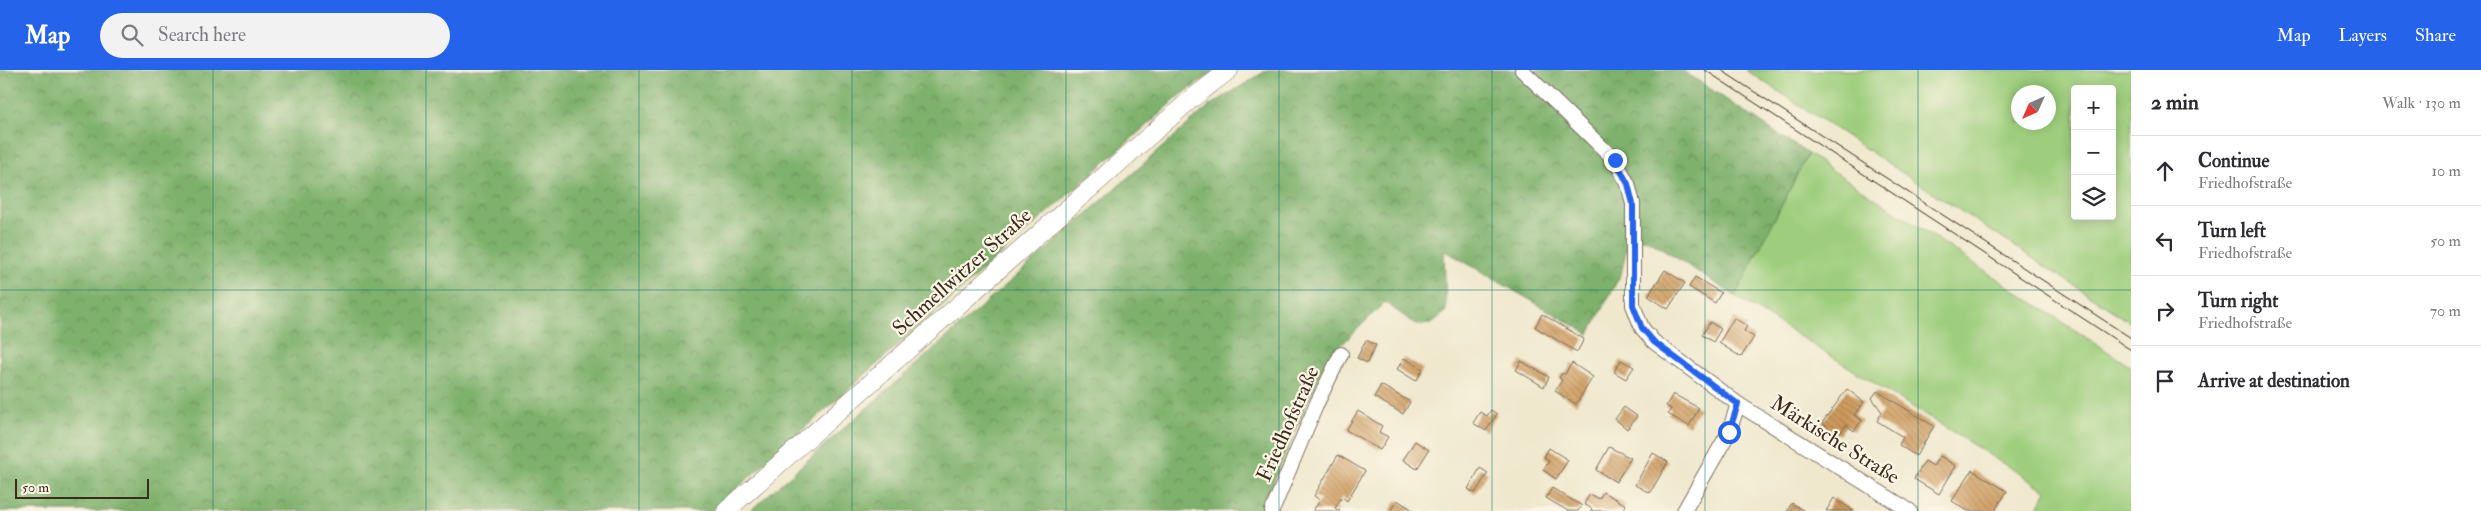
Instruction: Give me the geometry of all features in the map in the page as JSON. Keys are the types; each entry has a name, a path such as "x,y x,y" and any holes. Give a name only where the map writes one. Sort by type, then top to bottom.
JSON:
{"street":[{"name":"Schmellwitzer Straße","path":"726,511 1190,100 1230,70"},
{"path":"1522,70 1615,160 1628,184 1633,204 1633,305 1642,328 1654,342 1738,404 1729,432 1684,511"},
{"name":"Friedhofstraße","path":"1272,511 1317,403 1341,354"},
{"name":"Märkische Straße","path":"1738,404 1910,511"}],"green space":[{"path":"0,70 1218,70 1182,94 711,511 0,511"},
{"path":"1267,70 1682,70 1808,154 1735,296 1649,240 1629,238 1621,274 1589,334 1444,250 1446,311 1431,324 1416,325 1385,302 1326,360 1261,511 750,511 1209,106"},
{"path":"1746,70 2131,70 2131,323"},
{"path":"1808,154 2131,367 2131,511 2036,511 2047,491 1735,296"}],"building":[{"path":"1665,270 1685,283 1668,309 1648,296"},
{"path":"1695,277 1721,293 1715,303 1689,287"},
{"path":"1542,314 1584,339 1577,352 1535,327"},
{"path":"1734,318 1747,326 1744,331 1754,337 1741,357 1719,343"},
{"path":"1710,322 1721,329 1713,342 1702,335"},
{"path":"1366,340 1376,345 1367,363 1357,358"},
{"path":"1404,358 1423,369 1416,381 1397,369"},
{"path":"1621,360 1634,367 1626,379 1614,372"},
{"path":"1521,361 1549,377 1544,387 1516,370"},
{"path":"1572,363 1593,377 1576,404 1555,391 1562,380 1559,378 1562,373 1565,374"},
{"path":"1381,385 1410,402 1403,414 1374,397"},
{"path":"1847,389 1864,402 1854,415 1862,420 1854,431 1846,425 1839,435 1822,423"},
{"path":"1877,391 1934,426 1916,456 1899,445 1903,437 1877,421 1882,412 1872,398"},
{"path":"1673,394 1699,408 1689,426 1668,414 1671,409 1666,406"},
{"path":"1624,407 1637,416 1627,429 1615,419"},
{"path":"1491,410 1497,414 1486,431 1473,423 1480,412 1487,416"},
{"path":"1358,411 1382,426 1379,432 1388,437 1380,450 1346,430"},
{"path":"1415,441 1429,450 1417,469 1403,460"},
{"path":"1609,447 1631,458 1616,482 1596,470"},
{"path":"1549,448 1568,460 1556,479 1543,470 1549,461 1544,457"},
{"path":"1653,453 1668,462 1650,493 1635,485"},
{"path":"1338,455 1365,471 1347,501 1342,497 1335,508 1340,511 1313,511 1320,500 1314,496"},
{"path":"1940,456 1956,466 1939,494 1914,479 1925,461 1933,466"},
{"path":"1480,468 1488,473 1475,493 1468,489"},
{"path":"1972,470 2007,491 1995,511 1968,511 1952,501"},
{"path":"1552,488 1582,506 1578,511 1568,511 1546,498"},
{"path":"1603,492 1626,505 1622,511 1591,511 1592,509 1584,504 1590,494 1599,499"},
{"path":"1834,498 1854,511 1826,511"},
{"path":"1397,500 1413,510 1390,511"},
{"path":"1792,503 1804,511 1787,511"}],"tram line":[{"path":"1705,70 2131,350"},
{"path":"1721,70 2131,338"}],"route":[{"path":"1615,160 1628,184 1633,204 1633,305 1642,328 1654,342 1738,404 1729,432"}]}
